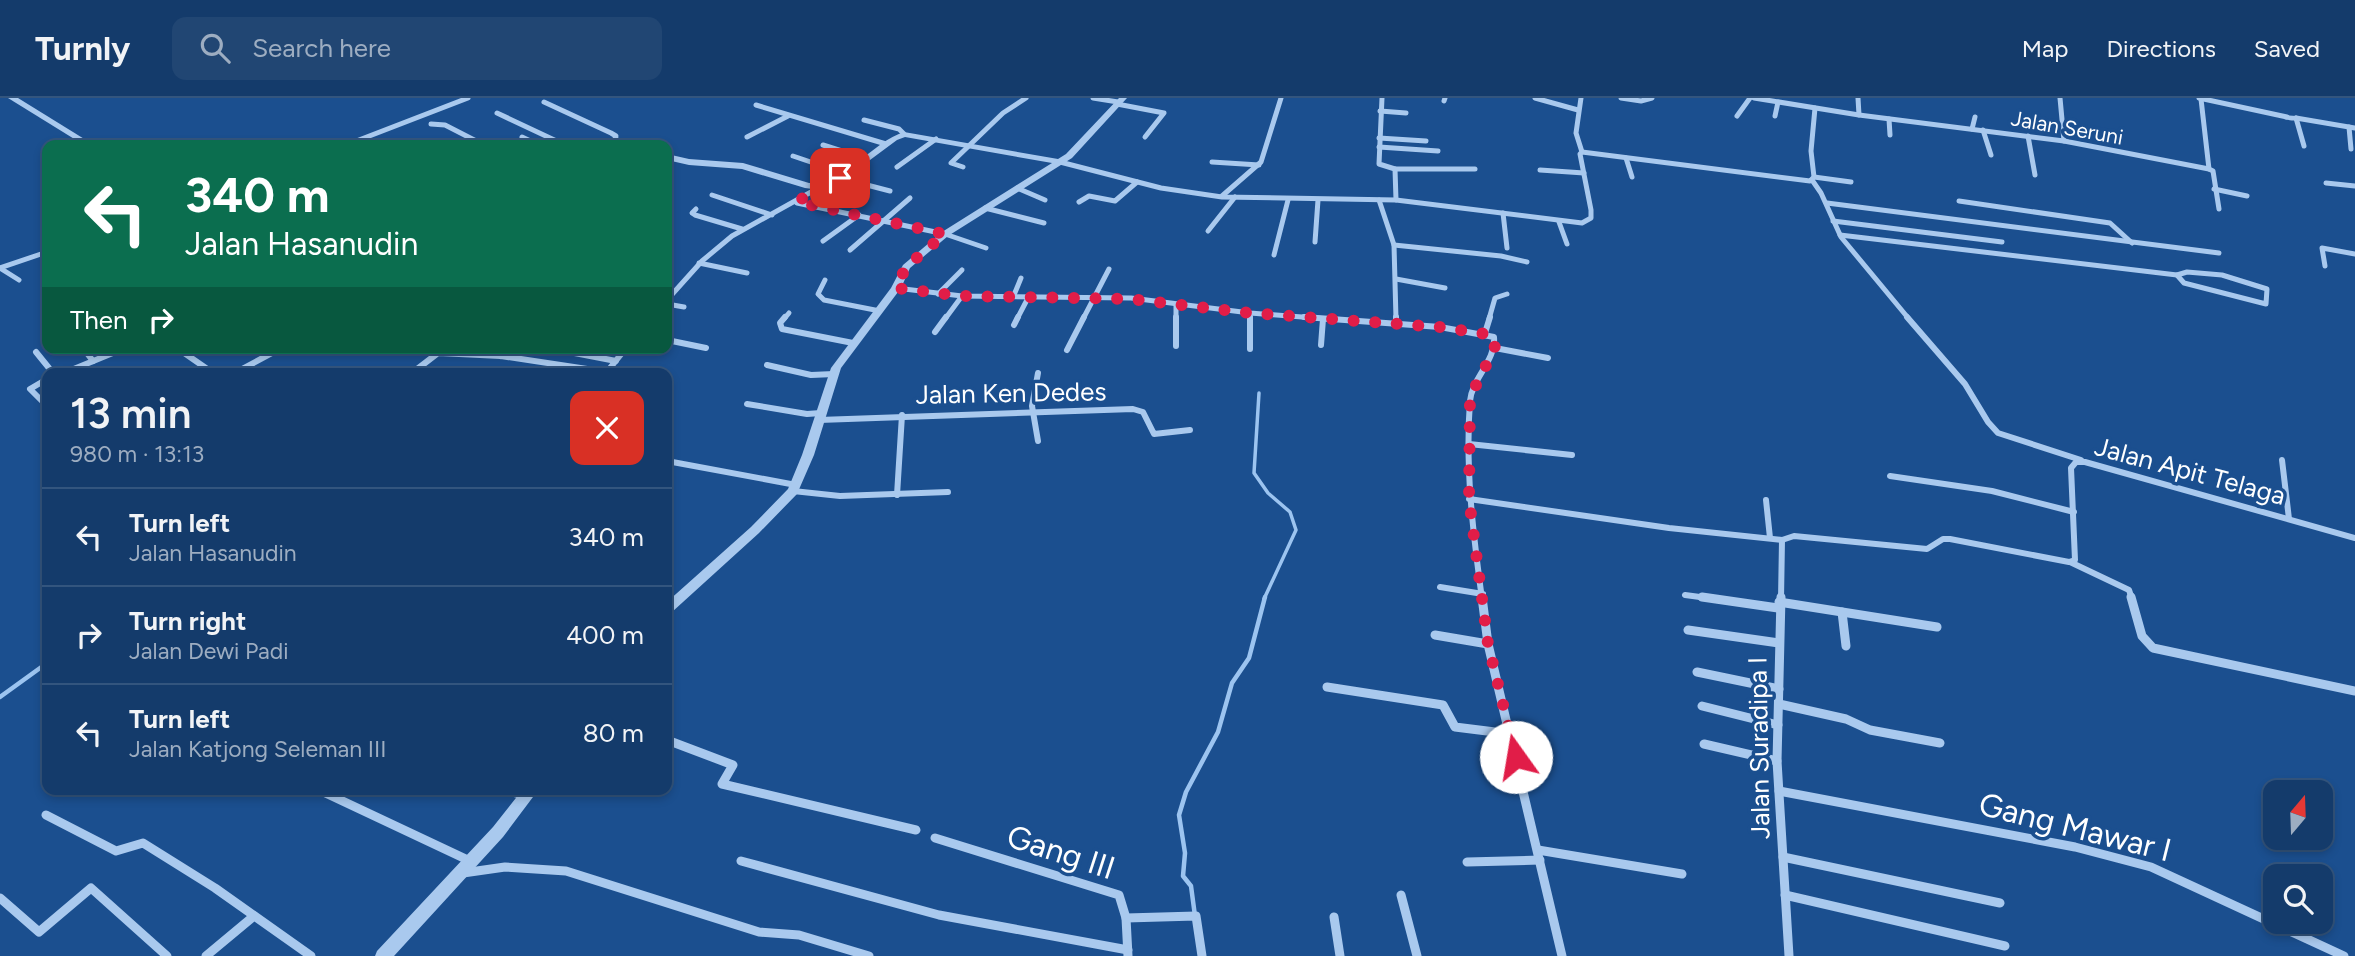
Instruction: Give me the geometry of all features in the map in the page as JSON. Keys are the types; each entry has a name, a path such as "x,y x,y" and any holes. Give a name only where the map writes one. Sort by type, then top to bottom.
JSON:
{"street":[{"path":"12,98 82,140"},
{"path":"357,140 468,98"},
{"path":"963,167 951,163 1003,113 1026,98"},
{"path":"1093,98 1119,101 1164,113 1145,137"},
{"path":"1222,197 1259,165 1281,98"},
{"path":"1382,98 1379,164 1395,169 1475,169"},
{"path":"1535,98 1578,110"},
{"path":"864,120 899,129 904,134 1060,162 1137,182 1222,197 1396,200 1582,223 1591,218 1582,152 1578,145 1578,110 1581,98"},
{"path":"1621,98 1641,101 1652,98"},
{"path":"1737,116 1752,98"},
{"name":"Jalan Seruni","path":"1752,98 1859,115 2064,141 2209,169"},
{"path":"1858,98 1859,115"},
{"path":"2060,98 2064,141"},
{"path":"2219,209 2213,171 2209,169 2200,99 2352,128 2351,149"},
{"path":"672,605 763,523 795,488 834,374 853,343 896,288 906,267 945,234 1069,156 1119,101"},
{"path":"544,102 611,133 616,136 615,140"},
{"path":"1775,116 1778,102"},
{"path":"756,106 886,144"},
{"path":"1815,108 1811,151 1813,178 1840,235 1889,299 1964,383 1989,425 1998,433 2085,462"},
{"path":"1380,111 1406,113"},
{"path":"497,113 554,140"},
{"path":"747,137 789,116"},
{"path":"1972,129 1975,117"},
{"path":"2292,117 2304,146"},
{"path":"1889,118 1889,135"},
{"path":"431,124 445,125 474,140"},
{"path":"1983,130 1991,155"},
{"path":"672,296 699,263 742,229 843,176 904,134"},
{"path":"2028,136 2035,175"},
{"path":"522,137 528,140"},
{"path":"1379,138 1426,141"},
{"path":"897,167 936,139"},
{"path":"822,145 867,159"},
{"path":"1379,147 1438,151"},
{"path":"1582,152 1806,182 1813,178 1850,182"},
{"path":"793,156 890,191"},
{"path":"672,158 743,166 808,187 820,187"},
{"path":"1626,158 1632,177"},
{"path":"1212,162 1259,165"},
{"path":"1395,169 1396,200"},
{"path":"1540,170 1584,173"},
{"path":"1079,202 1089,196 1115,201 1137,182"},
{"path":"2326,183 2355,186"},
{"path":"1017,188 1045,200"},
{"path":"2214,189 2247,196"},
{"path":"712,195 772,215"},
{"path":"1208,231 1235,197"},
{"path":"850,250 910,198"},
{"path":"1274,255 1289,200"},
{"path":"1315,242 1318,200"},
{"path":"1379,200 1394,245 1396,324"},
{"path":"1959,201 2110,223 2133,244"},
{"path":"797,202 945,234 986,248"},
{"path":"1827,203 2219,253"},
{"path":"985,208 1044,223"},
{"path":"695,209 692,213 695,215 742,229"},
{"path":"1503,213 1507,248"},
{"path":"823,242 843,224 859,215"},
{"path":"1833,221 2002,242"},
{"path":"1559,222 1566,244"},
{"path":"1840,235 2177,275 2184,272 2201,272 2267,289 2266,304 2184,283 2177,275"},
{"path":"1394,245 1502,256 1527,262"},
{"path":"2325,265 2323,248 2355,254"},
{"path":"19,280 0,268 42,253"},
{"path":"699,263 747,273"},
{"path":"938,294 962,270"},
{"path":"1067,350 1110,270"},
{"path":"1014,295 1021,278"},
{"path":"1396,279 1445,288"},
{"path":"825,280 818,294 824,300 880,311"},
{"path":"896,288 962,296 1097,296 1250,313 1485,333 1494,337 1495,348 1470,397 1469,499 1488,644 1562,956"},
{"path":"1485,333 1495,298 1507,295"},
{"path":"935,332 962,296"},
{"path":"1014,325 1029,296"},
{"path":"672,303 684,307"},
{"path":"1176,305 1176,346"},
{"path":"789,313 780,323 782,329 853,343"},
{"path":"1250,313 1250,349"},
{"path":"1321,345 1323,319"},
{"path":"672,341 706,348"},
{"path":"1495,348 1548,358"},
{"path":"36,352 49,368"},
{"path":"88,354 93,361"},
{"path":"76,368 110,354"},
{"path":"186,354 206,368"},
{"path":"243,368 270,354"},
{"path":"418,368 437,354"},
{"path":"459,354 501,356 580,368"},
{"path":"580,354 616,361"},
{"path":"610,368 621,354"},
{"path":"767,365 811,375 834,374"},
{"path":"1038,373 1032,387 1031,413 1038,441"},
{"path":"42,382 30,389 42,401"},
{"name":"Jalan Ken Dedes","path":"747,404 820,416 1138,410 1143,412 1154,434 1190,430"},
{"path":"897,495 902,415"},
{"path":"1469,444 1573,455"},
{"path":"2282,460 2290,519"},
{"path":"672,462 840,496 948,492"},
{"name":"Jalan Apit Telaga","path":"2069,562 2075,560 2071,468 2076,462 2085,462 2355,538"},
{"path":"1890,476 1992,491 2074,512"},
{"path":"1469,499 1669,528 1782,540 1794,536 1927,549 1943,539 1950,539 2069,562 2129,590 2142,636 2153,648 2355,691"},
{"path":"1766,500 1770,538"},
{"name":"Jalan Suradipa I","path":"1782,540 1777,761 1789,956"},
{"path":"1440,587 1483,594"},
{"path":"1685,595 1842,612 1937,627"},
{"path":"1842,612 1846,646"},
{"path":"1688,630 1779,643"},
{"path":"1435,635 1488,644"},
{"path":"1698,672 1779,689"},
{"path":"1328,687 1443,705 1455,727 1511,734"},
{"path":"1779,704 1846,719 1876,731 1940,743"},
{"path":"1702,706 1778,725"},
{"path":"672,742 733,765 722,784 916,830"},
{"path":"1704,744 1777,761"},
{"name":"Gang Mawar I","path":"1779,791 2075,847 2151,867 2344,956"},
{"path":"328,795 465,867 566,872 759,932 799,935 869,956"},
{"path":"383,956 528,795"},
{"path":"46,815 116,852 143,843 311,956"},
{"name":"Gang III","path":"935,838 1110,890 1119,895 1125,918 1128,953"},
{"path":"1467,862 1539,855 1682,874"},
{"path":"1783,856 2000,903"},
{"path":"741,861 939,915 1128,953"},
{"path":"0,898 39,932 91,888 167,956"},
{"path":"1401,895 1417,956"},
{"path":"1785,895 2005,946"},
{"path":"206,956 254,916"},
{"path":"1125,918 1196,916 1199,918 1202,956"},
{"path":"1334,917 1340,956"}],"waterway":[{"path":"1259,393 1254,473 1268,493 1290,512 1296,530 1264,599"},
{"path":"1195,916 1191,886 1183,876 1185,853 1179,815 1186,792 1218,732 1232,683 1249,658 1265,597"},
{"path":"0,697 42,667"}],"route":[{"path":"840,178 797,202 945,234 906,267 896,288 962,296 1097,296 1250,313 1440,327 1492,335 1495,348 1470,397 1469,499 1488,644 1516,757"}]}
